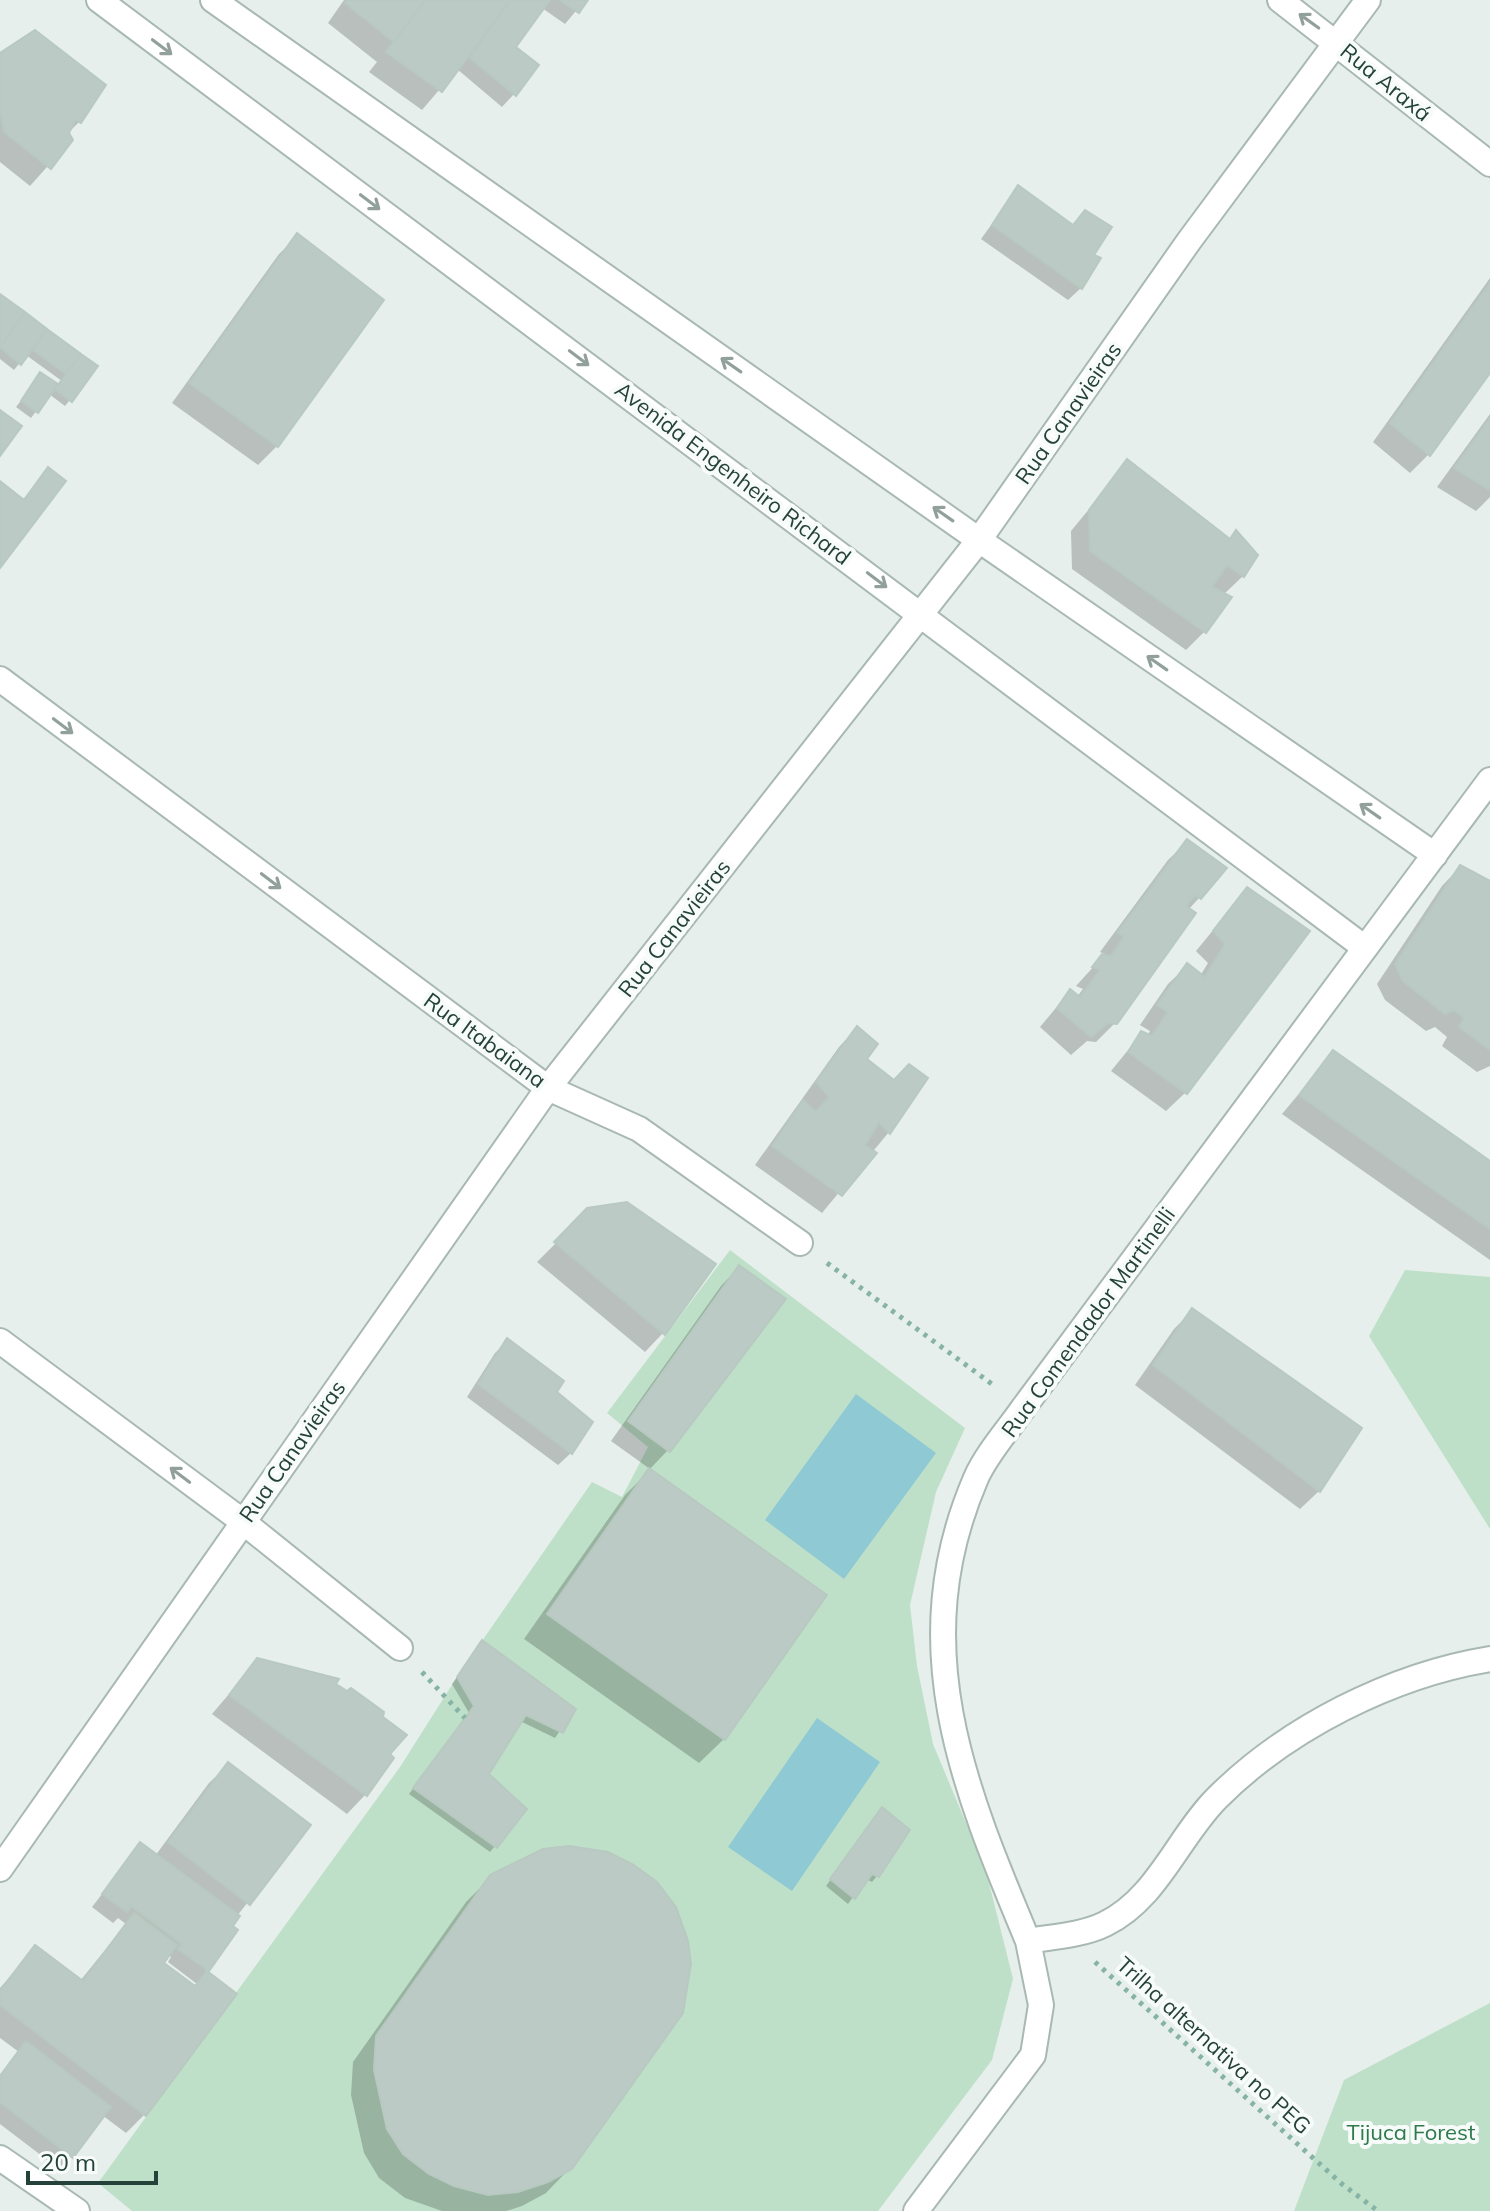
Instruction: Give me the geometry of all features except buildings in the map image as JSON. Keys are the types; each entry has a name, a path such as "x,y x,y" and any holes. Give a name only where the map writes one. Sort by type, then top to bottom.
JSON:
{"street":[{"name":"Avenida Engenheiro Richard","path":"99,0 1365,948"},
{"path":"213,0 979,540 1435,855"},
{"name":"Rua Araxá","path":"1280,0 1490,164"},
{"name":"Rua Canavieiras","path":"0,1869 548,1088 979,540 1189,241 1368,0"},
{"name":"Rua Itabaiana","path":"0,679 548,1088 639,1129 800,1243"},
{"name":"Rua Comendador Martinelli","path":"916,2211 1033,2055 1041,2005 1028,1941 975,1815 945,1698 944,1618 951,1549 977,1475 1024,1407 1490,780"},
{"path":"0,1341 242,1521 400,1648"},
{"path":"1028,1941 1105,1924 1141,1897 1217,1798 1286,1741 1406,1682 1490,1659"},
{"path":"0,2158 77,2211"}],"path":[{"path":"800,1243 1024,1407"},
{"path":"400,1648 465,1718"},
{"name":"Trilha alternativa no PEG","path":"1064,1935 1342,2184 1378,2211"}],"green space":[{"path":"730,1250 965,1428 936,1492 910,1605 917,1666 933,1744 986,1871 1013,1979 992,2060 878,2211 132,2211 98,2183 400,1767 457,1677 592,1482 622,1497 648,1447 607,1413"},
{"path":"1405,1270 1490,1277 1490,1529 1369,1336"},
{"name":"Tijuca Forest","path":"1490,2003 1490,2211 1294,2211 1344,2080"}],"water":[{"path":"856,1394 936,1453 844,1579 765,1520"},
{"path":"817,1718 880,1762 792,1891 728,1847"}]}
